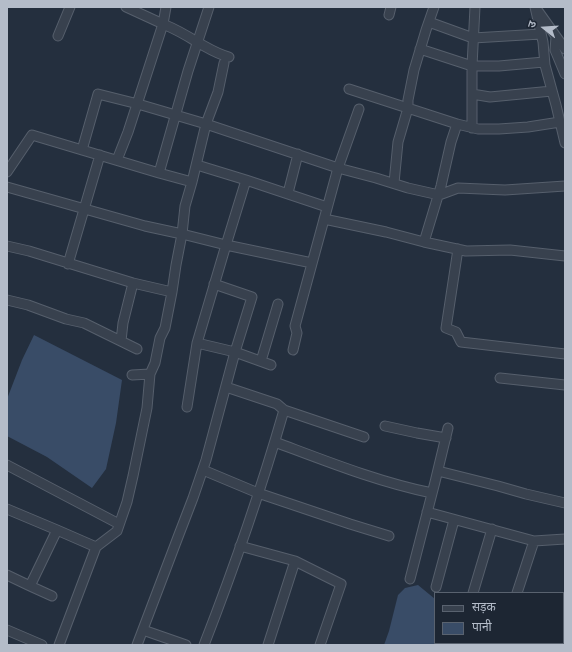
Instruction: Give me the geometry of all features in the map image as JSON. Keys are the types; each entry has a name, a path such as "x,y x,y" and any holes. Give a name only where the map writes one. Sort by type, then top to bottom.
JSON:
{"street":[{"path":"58,36 70,7"},
{"path":"59,645 96,547 117,531 127,502 147,408 150,374 155,363 160,338 165,328 182,234 185,206 206,124 218,92 226,60 221,55 179,31 126,7"},
{"path":"117,160 138,104 163,24 166,7"},
{"path":"159,173 209,7"},
{"path":"394,183 398,142 408,108 408,100 414,70 434,7"},
{"path":"472,128 472,66 475,7"},
{"path":"535,7 541,34 544,62 565,143"},
{"path":"535,7 565,49"},
{"path":"429,22 473,38 541,34"},
{"path":"556,37 555,50 565,74"},
{"path":"420,49 472,66 499,66 544,62"},
{"path":"349,89 457,124 478,129 528,127 560,122"},
{"path":"472,94 490,96 552,91"},
{"path":"82,150 98,94 206,124 338,168 408,188 439,195 458,188 505,190 565,186"},
{"path":"293,350 297,333 295,326 327,207 338,168 359,109"},
{"path":"424,242 439,195 451,142 457,124"},
{"path":"7,172 10,161 32,135 192,182"},
{"path":"288,193 298,154"},
{"path":"68,264 100,155"},
{"path":"196,165 288,193 327,207"},
{"path":"187,407 197,343 246,180"},
{"path":"7,187 145,226 312,263"},
{"path":"324,219 466,251 510,250 565,256"},
{"path":"7,246 29,251 133,283 172,292"},
{"path":"458,249 446,328 456,332 461,342 565,354"},
{"path":"121,341 123,323 133,283"},
{"path":"137,645 203,470 252,297 214,284"},
{"path":"7,300 28,305 66,319 84,323 137,349"},
{"path":"261,361 278,304"},
{"path":"197,343 236,352 270,365"},
{"path":"132,375 150,374"},
{"path":"500,378 565,385"},
{"path":"226,387 277,404 284,410 364,437"},
{"path":"204,645 240,546 275,442 284,410"},
{"path":"385,426 446,438"},
{"path":"410,579 448,428"},
{"path":"275,442 402,486 432,493"},
{"path":"7,465 119,524"},
{"path":"203,470 258,493 389,536"},
{"path":"438,471 565,503"},
{"path":"7,509 96,547"},
{"path":"427,512 534,541 565,539"},
{"path":"436,587 454,520"},
{"path":"473,592 492,529"},
{"path":"30,586 57,530"},
{"path":"517,592 534,541"},
{"path":"240,546 295,561 341,584 320,645"},
{"path":"268,645 295,561"},
{"path":"7,574 52,596"},
{"path":"7,630 42,645"},
{"path":"143,630 186,645"}],"water":[{"path":"34,335 122,380 116,423 106,469 92,488 47,457 7,436 7,399 22,360"},
{"path":"418,585 434,598 434,644 518,645 384,645 398,595 405,588"}]}
